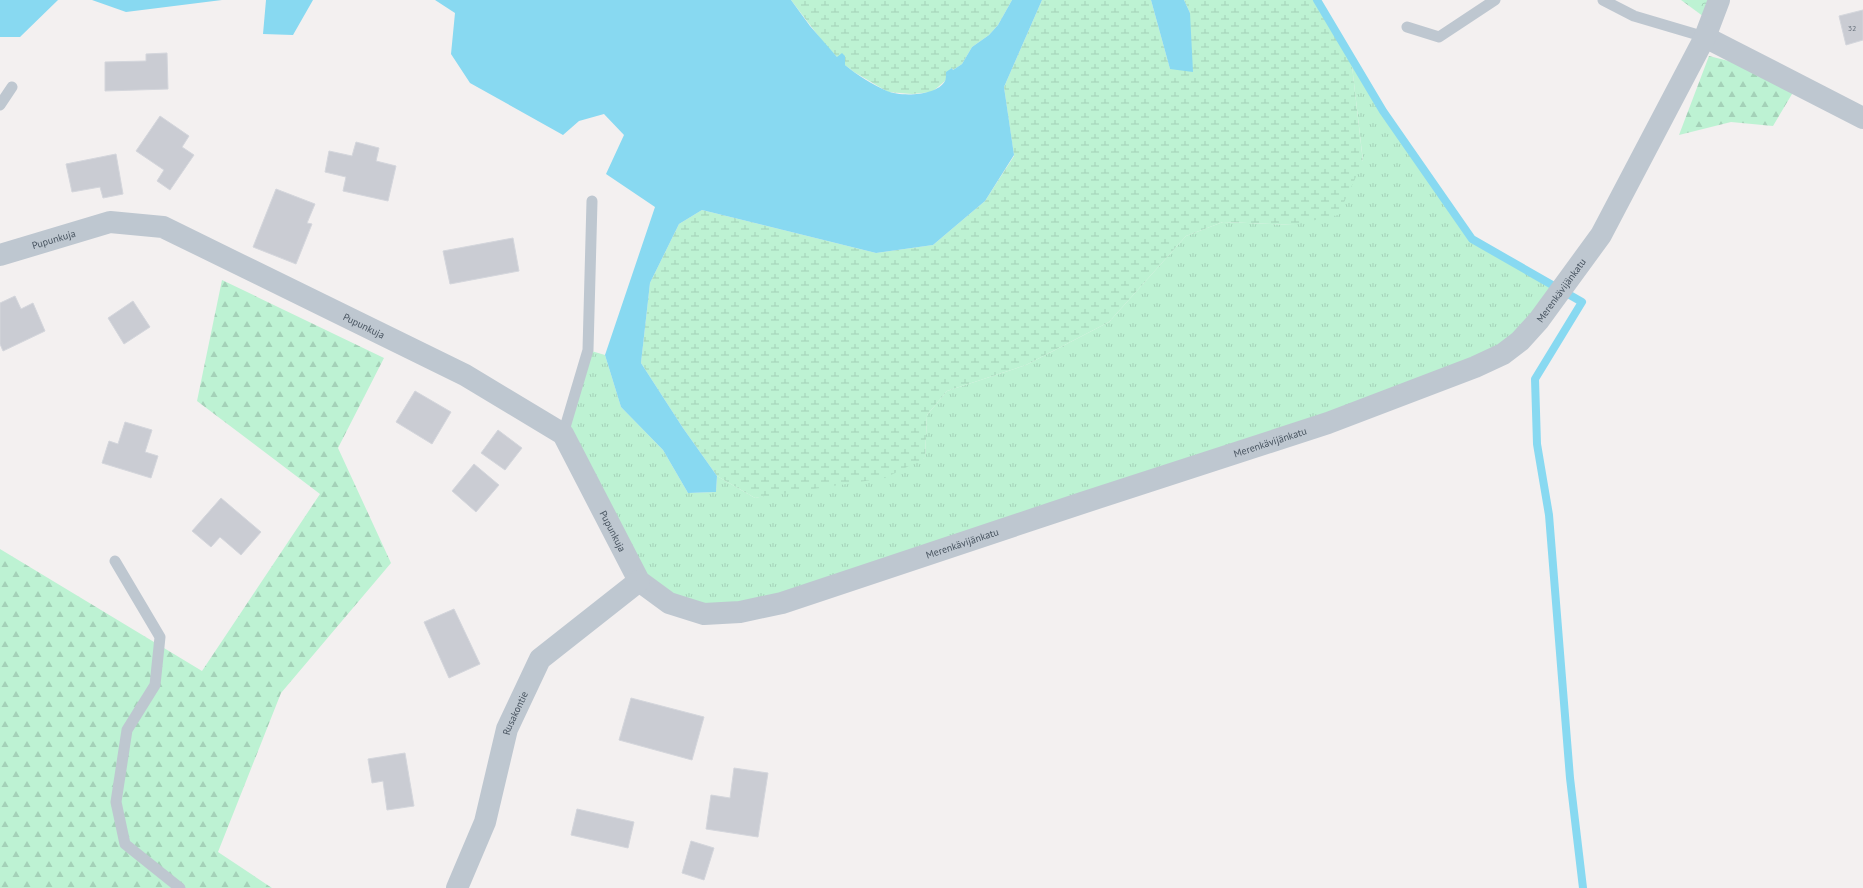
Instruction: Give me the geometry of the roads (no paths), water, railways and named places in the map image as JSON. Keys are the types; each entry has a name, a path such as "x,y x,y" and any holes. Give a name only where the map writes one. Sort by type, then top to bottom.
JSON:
{"street":[{"name":"Merenkävijänkatu","path":"639,581 669,603 704,614 740,612 782,603 1082,502 1328,423 1474,367 1503,354 1520,341 1539,320 1601,235 1706,36 1719,0"},
{"path":"1706,36 1863,118"},
{"name":"Pupunkuja","path":"0,255 110,222 163,227 465,375 563,434 639,581"},
{"name":"Rusakontie","path":"457,888 485,822 507,729 540,659 639,581"}],"lane":[{"path":"1407,27 1439,37 1495,0"},
{"path":"1604,0 1634,16 1706,36"},
{"path":"0,105 12,87"},
{"path":"563,434 588,350 592,201"},
{"path":"115,561 160,637 155,686 127,730 116,802 125,844 180,888"}],"water":[{"path":"0,0 58,0 20,37 0,37"},
{"path":"92,0 222,0 126,12"},
{"path":"266,0 313,0 293,35 263,34"},
{"path":"435,0 791,0 810,26 837,57 842,53 845,56 845,65 850,69 871,83 887,91 901,94 918,94 935,90 941,86 945,80 946,72 952,68 953,70 962,64 972,47 989,35 998,25 1012,0 1042,0 1004,87 1014,155 985,201 933,245 876,253 702,210 679,224 650,283 641,363 683,428 717,476 716,492 688,493 663,450 621,407 605,355 655,207 606,174 624,135 604,114 579,121 563,135 470,83 451,54 455,13"},
{"path":"1151,0 1184,0 1190,13 1193,72 1170,69"}],"waterway":[{"path":"1317,0 1383,111 1472,239 1582,302 1535,379 1537,444 1549,515 1570,778 1583,888"}]}
